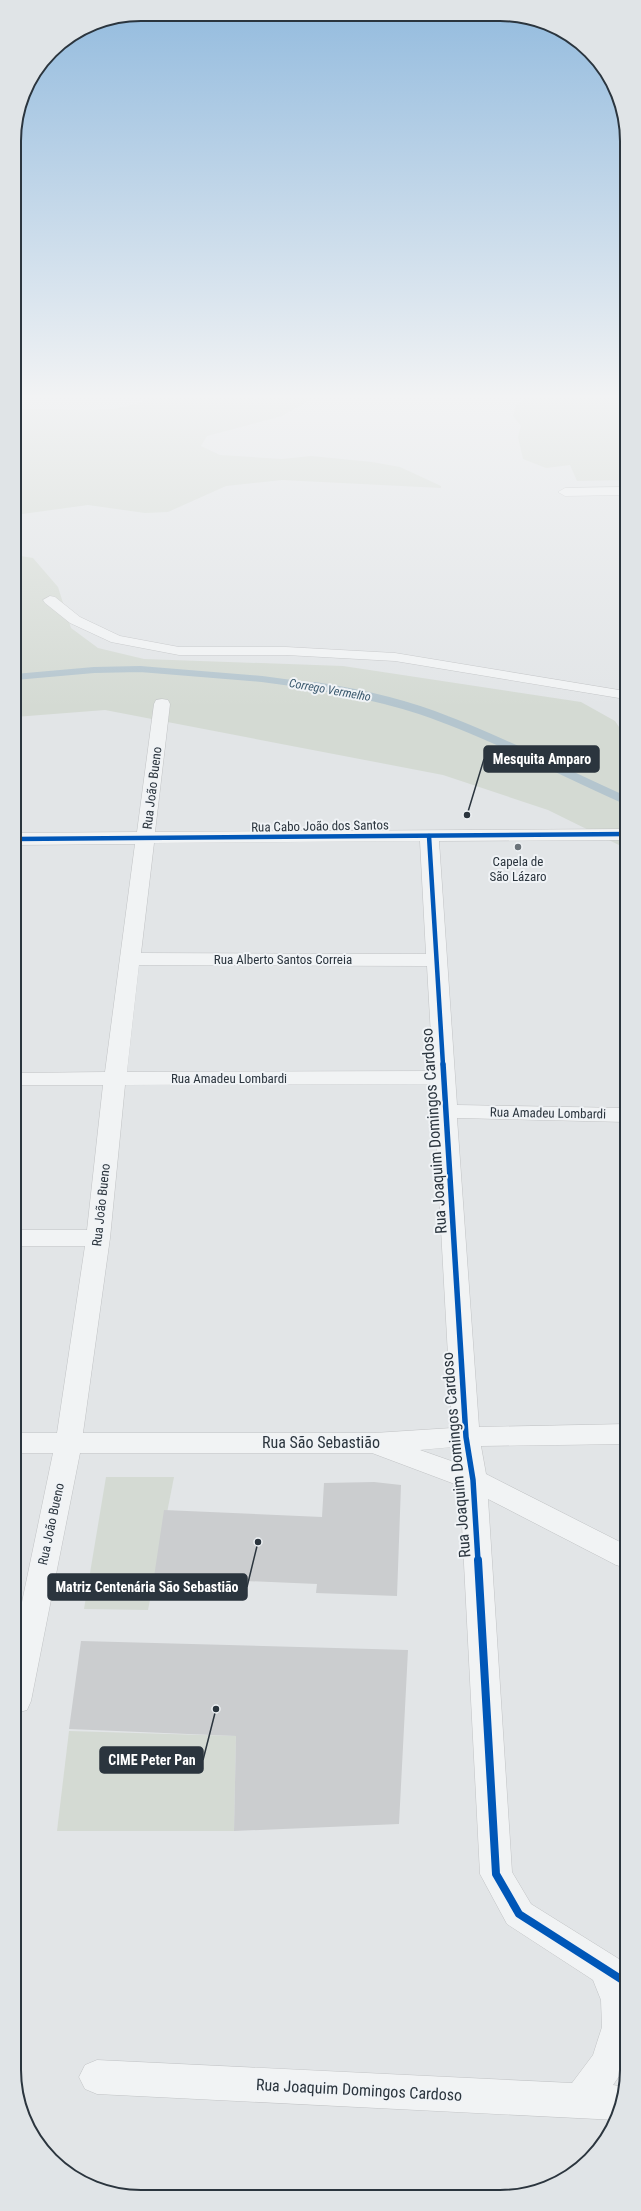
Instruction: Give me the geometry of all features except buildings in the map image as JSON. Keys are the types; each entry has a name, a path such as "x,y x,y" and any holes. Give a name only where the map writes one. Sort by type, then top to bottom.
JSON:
{"street":[{"name":"Rua João Bueno","path":"21,1644 69,1442 98,1238 115,1079 162,704"},
{"name":"Rua Cabo João dos Santos","path":"21,839 620,834"},
{"name":"Rua Joaquim Domingos Cardoso","path":"429,836 466,1437 473,1480 496,1874 519,1914 616,1976"},
{"name":"Rua Alberto Santos Correia","path":"130,959 437,960"},
{"name":"Rua Amadeu Lombardi","path":"21,1079 444,1077"},
{"name":"Rua Amadeu Lombardi","path":"446,1111 620,1115"},
{"path":"21,1238 98,1238"},
{"name":"Rua São Sebastião","path":"21,1443 374,1443 466,1437 620,1434"},
{"path":"374,1443 473,1480 620,1554"},
{"path":"580,2101 608,2063 619,2028 616,1976"},
{"name":"Rua Joaquim Domingos Cardoso","path":"97,2077 615,2103"}],"lane":[{"path":"50,600 75,620 116,639 179,651 286,651 395,657 620,694"}],"shaded area":[{"path":"21,501 192,501 168,512 145,513 88,505 21,514"},
{"path":"21,556 33,558 58,587 71,628 98,648 144,659 343,666 581,702 615,721 620,728 620,846 548,810 443,775 105,710 21,717"},
{"path":"106,1477 174,1477 148,1610 84,1609"},
{"path":"69,1731 236,1736 234,1831 57,1831"}],"waterway":[{"name":"Corrego Vermelho","path":"21,676 94,670 140,669 262,679 320,687"},
{"name":"Corrego Vermelho","path":"315,686 320,687"},
{"name":"Corrego Vermelho","path":"320,687 382,699 415,708 470,729 620,798"}],"cycle path":[{"path":"21,839 620,834"},
{"path":"429,836 466,1437 473,1480 496,1874 519,1914 620,1979"}],"place":[{"name":"Mesquita Amparo","path":"467,815"},
{"name":"Capela de São Lázaro","path":"518,847"},
{"name":"Matriz Centenária São Sebastião","path":"258,1542"},
{"name":"CIME Peter Pan","path":"216,1709"}]}
